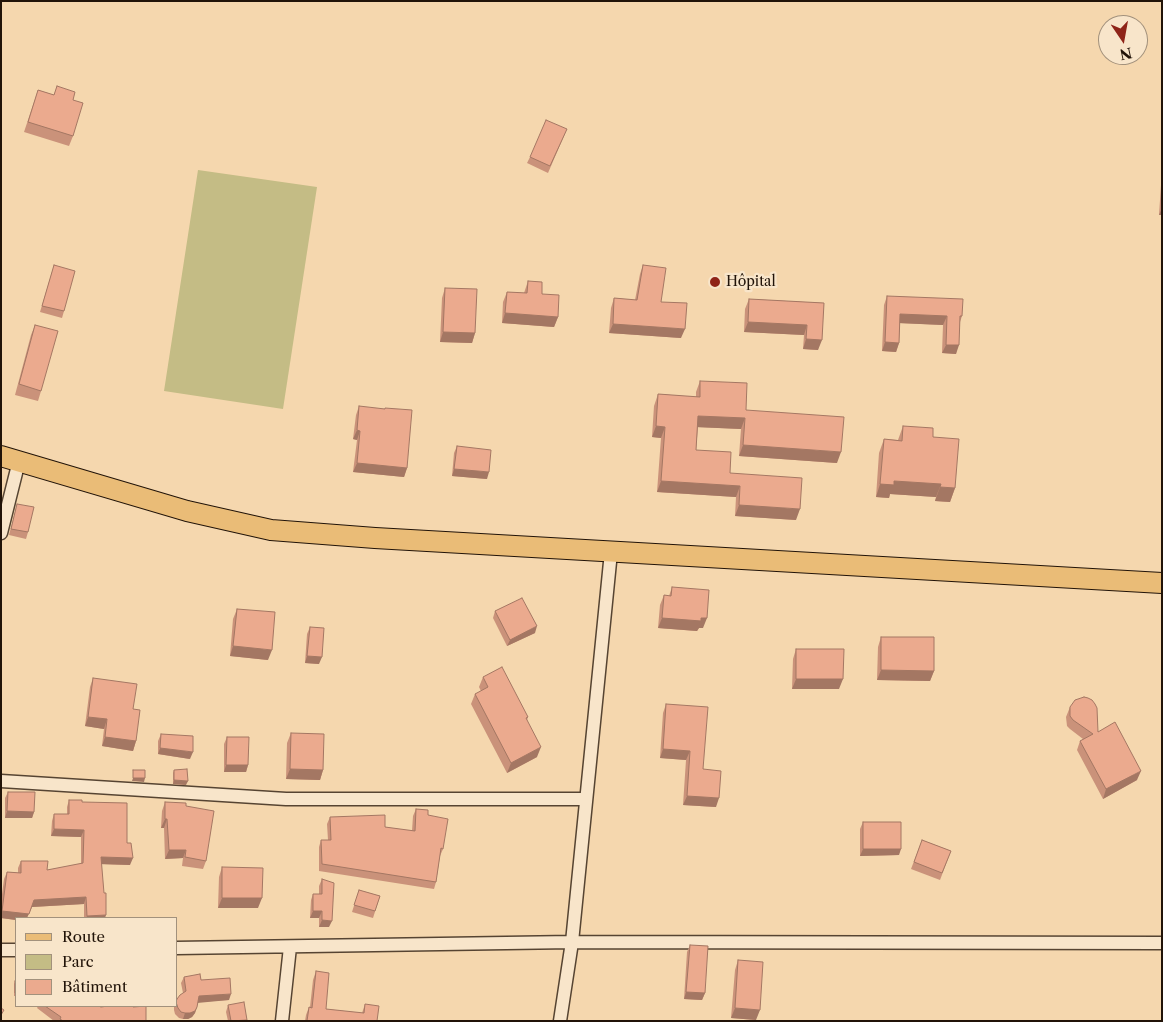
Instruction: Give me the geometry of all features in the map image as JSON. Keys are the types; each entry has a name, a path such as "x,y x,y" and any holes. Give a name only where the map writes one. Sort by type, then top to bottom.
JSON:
{"main road":[{"path":"10,458 187,511 271,530 375,538 1162,584"}],"street":[{"path":"1,533 10,458"},
{"path":"560,1021 572,942 611,552"},
{"path":"1,781 286,799 586,799"},
{"path":"178,948 572,942 1162,942"},
{"path":"282,1021 290,947"},
{"path":"1,950 15,950"}],"green space":[{"path":"198,170 317,187 283,409 164,391"}],"building":[{"path":"57,86 75,92 73,100 83,103 73,136 28,122 38,90 54,95"},
{"path":"546,120 567,129 550,166 530,157"},
{"path":"54,265 75,271 64,311 42,306"},
{"path":"643,265 666,268 661,302 687,303 685,329 613,324 614,298 637,300"},
{"path":"528,281 542,282 542,294 559,295 558,317 505,313 507,292 527,293"},
{"path":"445,288 477,289 475,333 443,332"},
{"path":"887,296 963,299 962,316 960,316 959,345 946,345 947,316 900,314 899,343 885,342"},
{"path":"749,299 824,303 822,340 806,339 807,325 748,322"},
{"path":"35,325 58,331 41,391 19,384"},
{"path":"700,381 747,383 746,410 844,417 841,452 743,445 745,418 698,416 696,450 731,452 730,473 802,478 800,509 739,505 740,486 661,481 665,427 656,426 658,394 700,397"},
{"path":"359,406 412,410 407,468 357,463 360,431 357,430"},
{"path":"903,426 933,428 933,437 959,439 955,488 940,487 941,484 894,481 894,485 880,484 884,439 902,441"},
{"path":"457,446 491,450 489,472 454,469"},
{"path":"17,504 34,507 28,532 11,529"},
{"path":"672,587 709,590 707,618 701,618 701,621 662,618 664,595 671,596"},
{"path":"522,598 537,626 510,640 495,611"},
{"path":"237,609 275,612 272,650 233,646"},
{"path":"310,627 324,628 322,657 307,656"},
{"path":"881,637 934,637 934,671 881,670"},
{"path":"796,649 844,649 843,679 796,679"},
{"path":"502,667 541,747 511,763 475,694 488,687 483,677"},
{"path":"93,678 137,684 133,709 140,710 136,741 105,737 107,719 88,717"},
{"path":"1084,697 1092,700 1097,708 1098,732 1115,722 1141,771 1106,789 1080,741 1093,734 1070,716 1070,707 1075,700"},
{"path":"666,704 708,707 703,769 721,771 719,798 687,796 690,751 663,749"},
{"path":"291,733 324,734 323,770 290,769"},
{"path":"161,734 193,736 193,752 160,748"},
{"path":"227,737 249,737 248,765 226,765"},
{"path":"187,769 188,781 174,780 174,770"},
{"path":"133,770 145,770 145,778 133,778"},
{"path":"8,792 35,792 34,812 7,811"},
{"path":"69,800 127,803 127,843 131,843 133,858 101,857 104,893 106,893 106,915 87,916 86,897 34,900 29,914 2,911 7,872 21,873 21,861 48,861 47,870 83,863 84,830 54,829 54,814 69,814"},
{"path":"165,802 186,803 186,806 214,811 206,861 185,857 186,850 169,850"},
{"path":"416,809 428,810 428,815 448,819 436,882 322,864 321,840 331,840 330,817 385,815 385,827 415,831"},
{"path":"863,822 901,822 901,849 863,849"},
{"path":"922,840 951,851 942,873 914,862"},
{"path":"222,867 263,868 262,898 222,898"},
{"path":"322,879 334,883 332,921 322,920 322,911 313,911 313,894 322,894"},
{"path":"359,890 380,896 375,911 354,905"},
{"path":"690,945 708,946 705,993 686,992"},
{"path":"738,960 763,962 760,1010 735,1008"},
{"path":"316,971 329,973 326,1009 364,1013 365,1004 379,1006 377,1021 307,1021 309,1007 312,1008"},
{"path":"200,974 201,980 230,978 231,994 199,996 195,1011 190,1013 181,1012 178,1007 178,998 186,991 184,977"},
{"path":"244,1002 247,1020 231,1021 228,1005"},
{"path":"46,1007 146,1007 146,1021 63,1021 60,1019 61,1017"}],"place":[{"name":"Hôpital","path":"715,282"}]}
